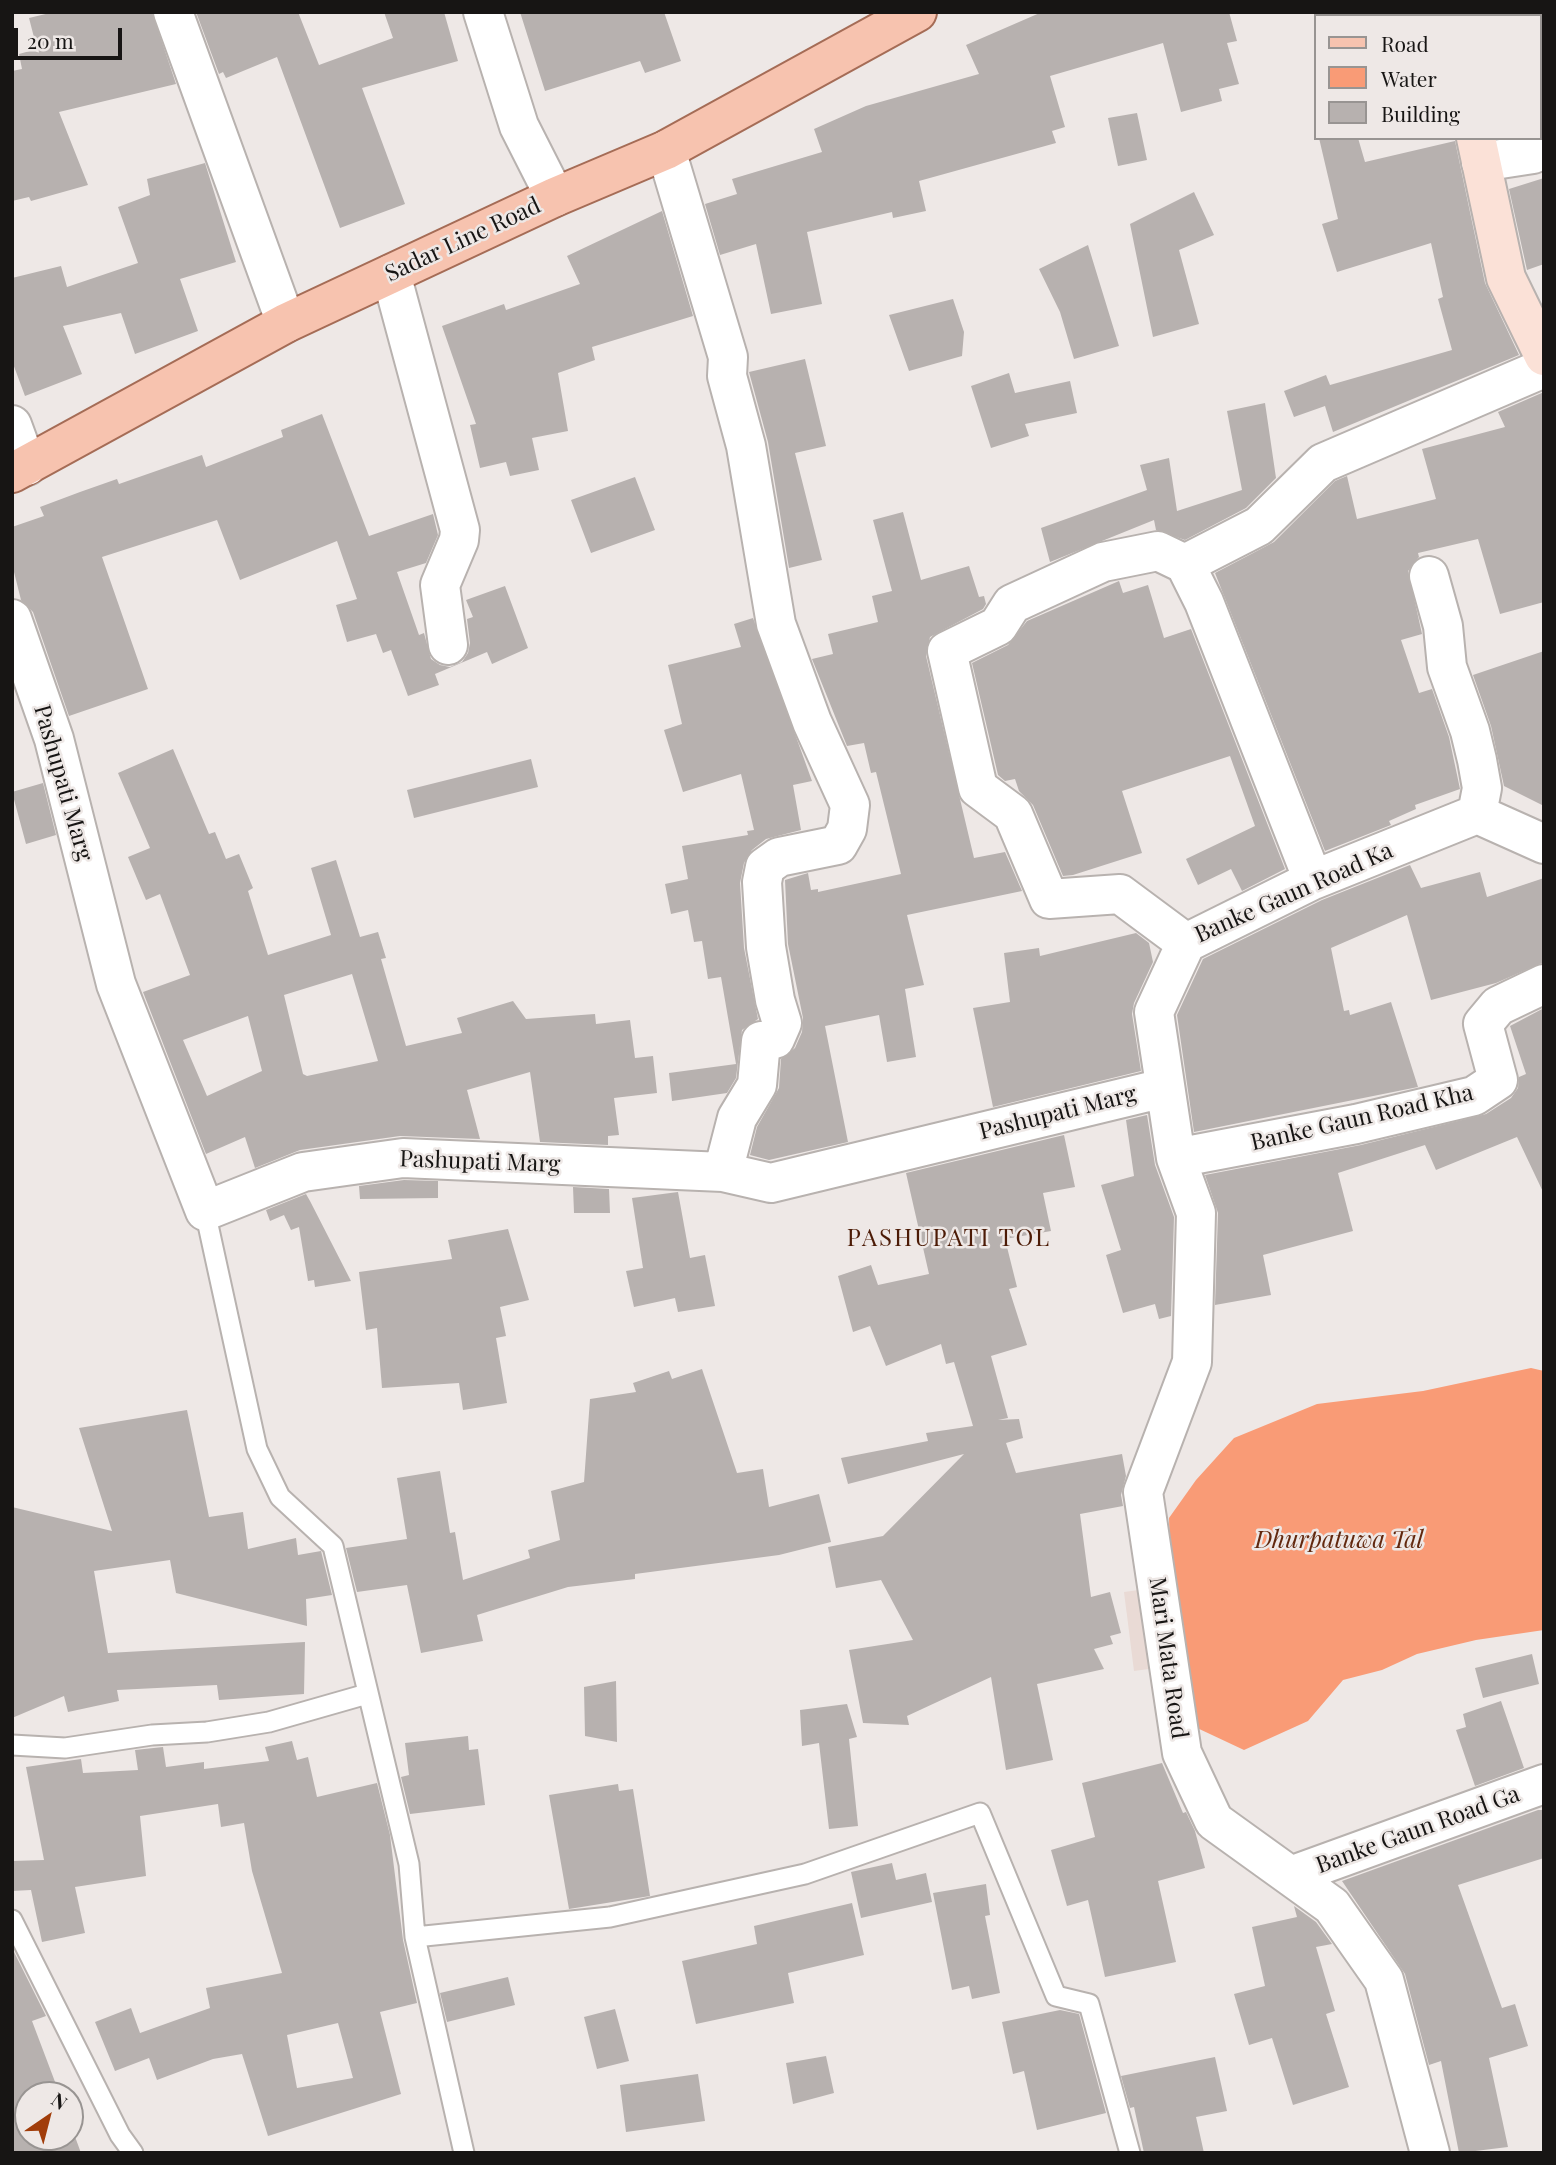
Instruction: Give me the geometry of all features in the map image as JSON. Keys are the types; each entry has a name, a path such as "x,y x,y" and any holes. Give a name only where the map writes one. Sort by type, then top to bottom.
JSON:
{"main road":[{"name":"Sadar Line Road","path":"19,470 286,323 555,197 666,150 917,12"},
{"path":"1478,150 1506,278 1544,356"}],"street":[{"path":"173,12 286,323"},
{"path":"483,12 519,126 555,197"},
{"path":"1478,150 1533,154 1544,149"},
{"path":"666,150 728,357 727,376 746,446 776,624 812,722 850,805 847,829 838,845 779,857 765,867 762,882 766,947 775,1000 782,1023 775,1039 761,1041 757,1085 737,1118 723,1172"},
{"path":"391,274 460,530 459,540 440,585 448,645"},
{"path":"1185,564 1259,526 1323,463 1544,368"},
{"path":"12,425 19,470"},
{"path":"1186,943 1120,894 1049,899 1013,814 978,788 947,651 998,626 1012,604 1102,562 1158,551 1185,564 1205,602 1313,880"},
{"path":"1429,576 1443,626 1447,667 1470,731 1477,760 1482,788 1477,814 1544,844"},
{"name":"Pashupati Marg","path":"12,619 54,739 116,985 205,1211 303,1172 403,1158 723,1172 771,1183 1164,1088"},
{"name":"Banke Gaun Road Ka","path":"1164,1088 1154,1013 1186,943 1313,880 1477,814"},
{"name":"Banke Gaun Road Kha","path":"1176,1158 1356,1124 1474,1096 1498,1080 1483,1024 1498,1006 1544,984"},
{"name":"Mari Mata Road","path":"1164,1088 1176,1158 1196,1213 1192,1362 1143,1492 1182,1753 1214,1821 1293,1875 1332,1906 1384,1980 1430,2153"},
{"name":"Banke Gaun Road Ga","path":"1293,1875 1544,1784"}],"lane":[{"path":"205,1211 257,1449 280,1497 333,1546 409,1864 415,1937 464,2153"},
{"path":"12,1745 65,1748 152,1735 207,1732 269,1722 367,1693"},
{"path":"415,1937 623,1914 805,1874 980,1813 1056,1996 1089,2004 1130,2153"},
{"path":"12,1920 120,2135 133,2153"}],"shaded area":[{"path":"1153,1588 1163,1667 1134,1671 1124,1592"}],"water":[{"name":"Dhurpatuwa Tal","path":"1531,1368 1544,1371 1544,1630 1476,1640 1417,1654 1382,1670 1343,1680 1308,1721 1244,1750 1195,1727 1170,1554 1169,1518 1196,1480 1234,1438 1317,1404 1423,1391"}],"building":[{"path":"54,12 152,12 176,84 59,112 88,185 31,201 29,197 12,201 12,71 22,69 19,54 37,49 29,18"},
{"path":"196,12 298,12 319,65 393,38 384,12 444,12 458,61 362,88 405,204 340,228 277,57 226,78 223,72 219,74"},
{"path":"520,12 664,12 681,61 645,73 640,61 545,91"},
{"path":"1042,12 1229,12 1237,41 1227,43 1239,84 1219,89 1222,101 1181,112 1163,43 1050,76 1065,127 1052,131 1056,143 919,181 926,211 893,218 892,212 807,232 822,304 771,314 756,244 720,255 705,204 737,194 732,179 822,152 814,129 866,106 979,74 966,45"},
{"path":"1137,113 1147,160 1118,166 1108,118"},
{"path":"1319,140 1359,140 1365,162 1455,141 1485,283 1519,355 1333,432 1325,406 1294,417 1284,391 1326,375 1330,385 1452,350 1438,299 1443,297 1431,243 1337,272 1322,224 1338,219"},
{"path":"205,163 236,262 180,279 198,331 135,354 121,313 63,326 82,374 25,396 12,361 12,278 61,266 67,287 138,263 118,207 150,195 147,179"},
{"path":"1544,178 1544,264 1527,270 1509,189"},
{"path":"1194,192 1214,235 1179,250 1199,324 1153,337 1130,224"},
{"path":"662,211 693,316 592,347 595,360 558,373 568,431 532,438 539,470 510,476 506,462 480,468 470,425 476,424 442,326 504,304 506,310 580,284 567,256"},
{"path":"1088,245 1119,346 1074,359 1060,312 1039,269"},
{"path":"953,299 964,332 962,356 909,371 889,315"},
{"path":"805,359 826,446 795,453 822,560 789,568 768,442 749,372"},
{"path":"1009,373 1015,393 1070,381 1077,413 1025,424 1029,436 991,448 971,386"},
{"path":"1544,392 1544,602 1500,614 1478,539 1418,553 1419,557 1408,571 1422,634 1401,640 1419,693 1432,689 1449,737 1460,789 1415,805 1416,809 1389,821 1391,825 1325,851 1215,573 1274,542 1335,481 1347,476 1357,519 1436,499 1422,449 1505,427 1498,412"},
{"path":"1265,403 1276,478 1246,508 1185,540 1156,530 1154,520 1050,562 1041,528 1147,490 1140,465 1169,458 1177,511 1242,490 1227,411"},
{"path":"322,414 369,536 433,514 438,535 426,563 397,572 419,635 424,633 431,659 450,667 462,662 470,643 467,619 473,617 466,600 505,586 528,648 492,664 487,652 435,674 439,685 408,696 391,650 383,653 376,634 347,642 336,605 357,599 337,541 240,580 217,520 102,557 148,689 69,716 33,612 21,600 12,564 12,527 44,516 40,507 117,479 119,484 202,455 206,467 283,437 281,430"},
{"path":"635,477 655,530 591,553 571,500"},
{"path":"903,512 921,580 969,566 979,597 984,596 986,604 983,609 930,637 926,656 974,858 1005,852 1022,891 907,915 924,985 905,989 916,1057 887,1062 879,1015 825,1026 848,1142 769,1160 750,1155 757,1127 779,1088 781,1059 795,1048 802,1032 803,1018 788,944 785,880 808,873 811,890 818,889 818,892 901,874 876,772 871,773 864,743 847,746 812,659 833,654 828,634 878,622 872,596 892,591 873,520"},
{"path":"1119,581 1123,593 1148,585 1164,638 1191,629 1285,869 1242,891 1231,869 1198,885 1186,859 1255,826 1230,756 1122,791 1142,853 1063,876 1033,805 1019,791 1015,779 1005,781 998,775 972,663 1008,645 1027,621"},
{"path":"753,618 812,781 793,785 801,830 766,839 752,850 744,863 740,883 744,948 758,1019 742,1030 736,1078 727,1093 672,1101 669,1073 736,1064 721,977 708,979 702,941 694,942 688,910 671,914 665,884 688,879 682,846 748,835 747,831 754,830 741,774 683,792 664,730 682,724 668,665 741,647 734,624"},
{"path":"1544,651 1544,806 1504,786 1491,726 1473,675"},
{"path":"173,749 209,834 215,832 226,859 239,854 253,888 248,891 268,955 331,935 311,868 336,860 360,937 378,932 386,958 381,959 406,1046 462,1033 457,1018 513,1001 526,1019 595,1014 596,1024 630,1020 635,1058 653,1056 657,1093 614,1098 619,1135 608,1136 608,1145 540,1142 530,1072 467,1090 480,1139 400,1136 300,1150 255,1168 245,1137 206,1154 143,992 190,975 160,894 146,900 128,857 150,848 118,773","holes":["352,974 378,1061 307,1076 303,1074 284,995","248,1016 262,1071 207,1096 183,1040"]},
{"path":"531,759 538,787 414,818 407,790"},
{"path":"43,783 56,835 26,844 12,792"},
{"path":"1410,865 1421,888 1480,872 1487,897 1544,878 1544,962 1496,983 1431,1000 1407,915 1331,948 1344,1011 1349,1010 1350,1015 1391,1002 1418,1087 1194,1132 1177,1015 1203,959 1322,900"},
{"path":"1136,933 1149,943 1153,962 1134,1003 1132,1014 1141,1071 993,1107 973,1008 1010,1002 1004,953 1039,948 1040,956"},
{"path":"1544,1008 1544,1194 1517,1137 1436,1170 1425,1145 1338,1173 1353,1231 1263,1255 1271,1295 1215,1305 1218,1213 1205,1175 1361,1145 1486,1114 1511,1098 1518,1088 1519,1077 1526,1074 1510,1026"},
{"path":"1147,1115 1155,1165 1174,1217 1171,1316 1159,1319 1155,1304 1123,1313 1106,1255 1121,1250 1101,1185 1134,1176 1126,1120"},
{"path":"1064,1135 1075,1187 1043,1193 1051,1231 1005,1239 1017,1287 1009,1289 1027,1345 991,1356 1008,1418 998,1420 1019,1419 1023,1438 1006,1443 1016,1473 1122,1454 1126,1476 1121,1495 1123,1506 1080,1514 1091,1597 1110,1592 1121,1633 1110,1636 1113,1644 1094,1649 1104,1669 1037,1684 1053,1760 1006,1770 991,1677 907,1716 909,1725 863,1723 849,1650 913,1640 881,1580 836,1588 828,1547 883,1536 964,1454 848,1484 841,1458 928,1441 926,1433 973,1426 954,1362 946,1364 941,1344 886,1366 870,1326 853,1332 838,1276 871,1265 878,1285 929,1274 906,1173"},
{"path":"404,1180 438,1181 438,1198 360,1199 359,1186"},
{"path":"573,1187 609,1189 610,1213 574,1213"},
{"path":"678,1192 690,1258 705,1255 715,1306 678,1312 675,1298 634,1307 626,1271 643,1268 632,1198"},
{"path":"306,1194 351,1281 315,1287 314,1280 308,1281 299,1227 291,1230 284,1215 270,1221 266,1210"},
{"path":"508,1229 529,1300 500,1307 506,1336 496,1338 507,1403 463,1410 459,1383 382,1388 377,1328 366,1330 359,1272 452,1259 448,1240"},
{"path":"702,1369 737,1473 763,1469 769,1507 819,1494 831,1542 779,1555 635,1574 635,1579 568,1587 477,1615 483,1641 421,1653 407,1585 357,1592 346,1548 407,1539 397,1478 440,1471 450,1533 455,1532 463,1580 530,1558 528,1550 560,1540 551,1491 584,1482 590,1399 636,1392 633,1383 669,1371 672,1379"},
{"path":"187,1410 209,1517 243,1512 248,1549 296,1538 298,1555 321,1551 332,1595 306,1599 307,1626 176,1593 170,1560 94,1571 108,1653 305,1642 304,1694 219,1700 217,1685 117,1690 119,1701 68,1712 64,1696 12,1718 12,1507 112,1531 79,1428"},
{"path":"1532,1654 1539,1684 1483,1698 1475,1668"},
{"path":"616,1681 617,1742 585,1736 584,1687"},
{"path":"1501,1701 1524,1768 1475,1786 1456,1730 1466,1727 1463,1714"},
{"path":"847,1704 857,1737 849,1739 858,1826 829,1829 819,1743 802,1746 800,1710"},
{"path":"468,1736 469,1750 478,1749 485,1805 410,1814 401,1777 409,1775 405,1743"},
{"path":"292,1741 297,1760 308,1757 317,1797 377,1783 390,1835 403,1940 417,2003 380,2012 401,2094 268,2136 242,2054 213,2059 157,2080 149,2058 115,2071 95,2022 131,2008 140,2033 210,2008 206,1988 282,1973 252,1871 244,1823 221,1827 218,1804 140,1816 146,1876 75,1887 85,1933 42,1942 31,1890 12,1891 12,1861 44,1860 26,1767 81,1759 83,1773 138,1770 135,1750 163,1747 166,1767 204,1762 204,1769 269,1761 265,1747","holes":["338,2023 353,2078 297,2088 287,2035"]},
{"path":"1162,1763 1183,1813 1186,1812 1195,1831 1205,1868 1158,1881 1176,1962 1105,1977 1088,1900 1067,1906 1051,1850 1095,1837 1082,1783"},
{"path":"618,1784 619,1791 633,1789 650,1896 569,1909 549,1795"},
{"path":"1544,1810 1544,1858 1458,1885 1502,2008 1515,2004 1528,2046 1489,2058 1508,2147 1459,2153 1441,2061 1429,2065 1405,1974 1342,1881"},
{"path":"892,1863 896,1880 926,1873 932,1902 861,1918 851,1872"},
{"path":"986,1884 990,1915 985,1916 1000,1993 972,1999 969,1986 952,1990 933,1893"},
{"path":"852,1903 864,1955 788,1973 794,2003 696,2024 682,1961 757,1944 754,1926"},
{"path":"1294,1906 1316,1922 1332,1944 1316,1947 1335,2011 1326,2014 1349,2087 1293,2105 1272,2038 1249,2045 1234,1994 1265,1986 1252,1927 1297,1917"},
{"path":"12,1948 46,2016 32,2021 55,2081 14,2081 14,2151 81,2153 12,2153"},
{"path":"508,1977 515,2005 447,2022 440,1993"},
{"path":"615,2009 629,2061 597,2069 584,2017"},
{"path":"1060,2010 1079,2014 1106,2113 1037,2130 1024,2071 1013,2074 1002,2022"},
{"path":"826,2056 834,2093 793,2104 786,2063"},
{"path":"1215,2057 1227,2111 1196,2117 1204,2153 1144,2153 1134,2107 1130,2108 1121,2076"},
{"path":"698,2074 705,2121 626,2132 620,2085"}],"district":[{"name":"PASHUPATI TOL","path":"949,1239"}]}
